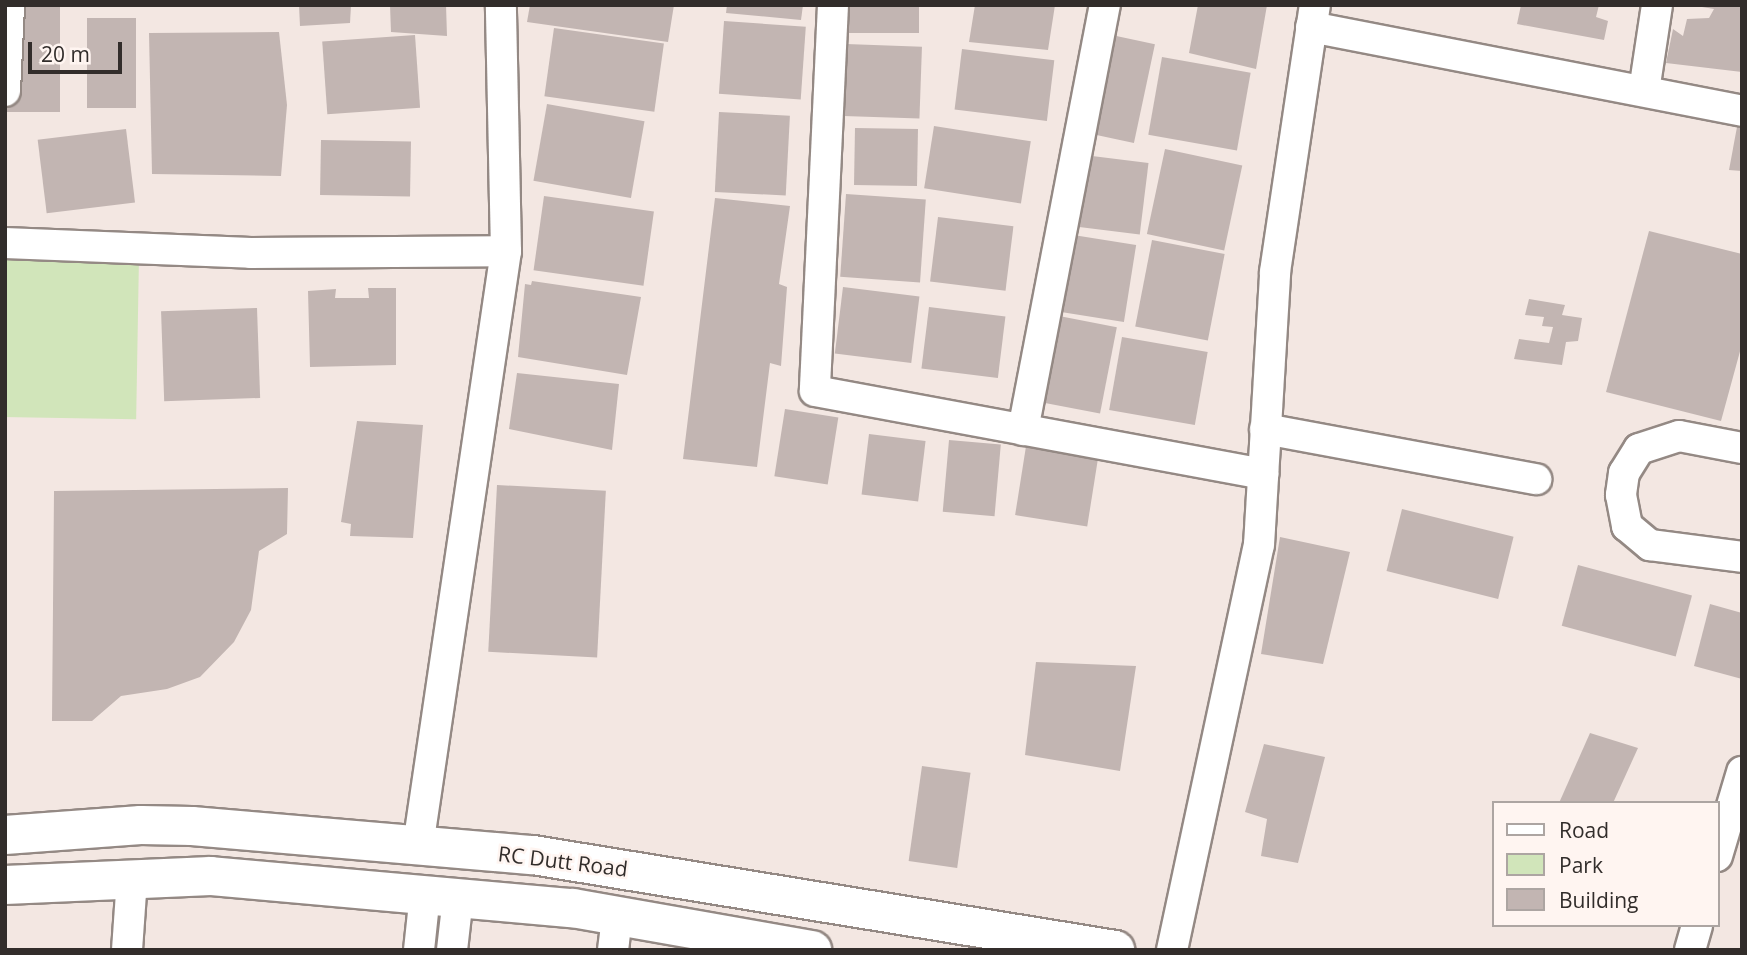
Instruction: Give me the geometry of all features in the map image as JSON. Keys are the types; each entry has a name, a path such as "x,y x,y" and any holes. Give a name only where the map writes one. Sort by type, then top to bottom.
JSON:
{"main road":[{"name":"RC Dutt Road","path":"5,835 166,825 567,858 987,939 1115,950"},
{"path":"5,886 211,876 442,896 615,933 812,950"}],"street":[{"path":"5,91 9,5"},
{"path":"418,846 506,251 500,5"},
{"path":"833,5 815,391 1263,474"},
{"path":"1023,430 1105,5"},
{"path":"1644,92 1657,5"},
{"path":"1172,950 1259,545 1275,272 1313,16 1644,92 1742,111"},
{"path":"5,243 251,253 506,251"},
{"path":"1265,429 1536,479"},
{"path":"1742,448 1679,436 1639,449 1624,473 1621,495 1627,526 1650,545 1742,556"},
{"path":"1719,849 1742,772"},
{"path":"127,950 132,878"},
{"path":"419,950 442,896"},
{"path":"442,896 453,950"},
{"path":"1690,950 1696,927"}],"green space":[{"path":"5,255 139,257 136,419 5,417"}],"building":[{"path":"5,5 60,5 60,112 5,112"},
{"path":"299,5 351,5 350,23 300,26"},
{"path":"390,5 446,5 447,36 391,32"},
{"path":"530,5 674,5 668,42 527,22"},
{"path":"727,5 803,5 801,20 726,13"},
{"path":"849,5 919,5 919,33 849,33"},
{"path":"975,5 1055,5 1048,50 969,42"},
{"path":"1198,5 1267,5 1256,69 1189,53"},
{"path":"1521,5 1599,5 1596,17 1608,21 1604,40 1517,24"},
{"path":"1690,5 1742,5 1742,72 1666,63 1673,29 1683,36 1687,19 1709,18 1714,9"},
{"path":"87,18 136,18 136,108 87,108"},
{"path":"724,21 806,27 801,100 719,94"},
{"path":"554,28 664,43 654,112 544,96"},
{"path":"279,32 287,105 281,176 152,174 149,33"},
{"path":"1107,34 1155,44 1134,143 1086,133"},
{"path":"415,35 420,108 327,114 322,41"},
{"path":"846,44 922,47 919,119 843,116"},
{"path":"962,49 1054,60 1047,121 955,110"},
{"path":"1162,57 1251,73 1237,150 1148,135"},
{"path":"547,104 644,121 631,198 533,181"},
{"path":"719,112 790,116 786,196 715,192"},
{"path":"934,126 1031,141 1021,204 924,188"},
{"path":"1737,127 1742,128 1742,171 1729,170"},
{"path":"855,128 918,129 917,186 854,185"},
{"path":"126,129 135,202 47,213 38,140"},
{"path":"321,140 411,142 410,197 320,195"},
{"path":"1165,149 1242,165 1224,251 1147,234"},
{"path":"1084,155 1149,163 1140,234 1075,226"},
{"path":"846,194 926,200 920,282 840,277"},
{"path":"544,196 654,211 643,286 534,270"},
{"path":"715,198 790,206 779,284 787,287 781,366 770,363 757,467 683,459"},
{"path":"938,217 1013,226 1006,291 930,282"},
{"path":"1649,231 1742,254 1742,344 1721,421 1606,392"},
{"path":"1067,234 1136,245 1124,322 1055,311"},
{"path":"1152,240 1225,254 1208,341 1135,326"},
{"path":"532,281 641,297 627,375 518,357 525,284 531,285"},
{"path":"843,287 919,296 911,363 835,354"},
{"path":"368,288 396,288 396,365 310,367 308,291 336,289 335,298 369,298"},
{"path":"1529,299 1565,305 1562,315 1582,318 1578,341 1566,342 1562,365 1514,359 1519,339 1549,343 1553,327 1542,326 1544,317 1525,315"},
{"path":"929,307 1005,316 998,378 921,369"},
{"path":"257,308 260,398 164,401 161,311"},
{"path":"1054,315 1117,327 1100,414 1037,401"},
{"path":"1122,337 1208,352 1195,425 1109,410"},
{"path":"517,373 619,384 612,450 509,429"},
{"path":"785,409 838,417 828,485 774,476"},
{"path":"357,421 423,425 413,538 350,536 351,524 341,522"},
{"path":"869,434 926,441 918,501 862,495"},
{"path":"949,440 1001,445 995,516 943,512"},
{"path":"1027,440 1099,451 1087,526 1015,515"},
{"path":"497,485 606,491 597,657 488,652"},
{"path":"288,488 287,534 259,551 251,610 234,642 200,677 167,689 121,696 92,721 52,721 54,491"},
{"path":"1402,509 1514,537 1498,599 1387,571"},
{"path":"1280,537 1350,552 1323,664 1261,654"},
{"path":"1578,565 1692,596 1676,656 1562,626"},
{"path":"1710,604 1742,613 1742,679 1694,666"},
{"path":"1036,662 1136,666 1120,771 1025,755"},
{"path":"1590,733 1638,748 1614,801 1560,801"},
{"path":"1264,744 1325,757 1298,863 1261,856 1267,819 1245,812"},
{"path":"922,766 971,773 957,868 909,861"}]}
